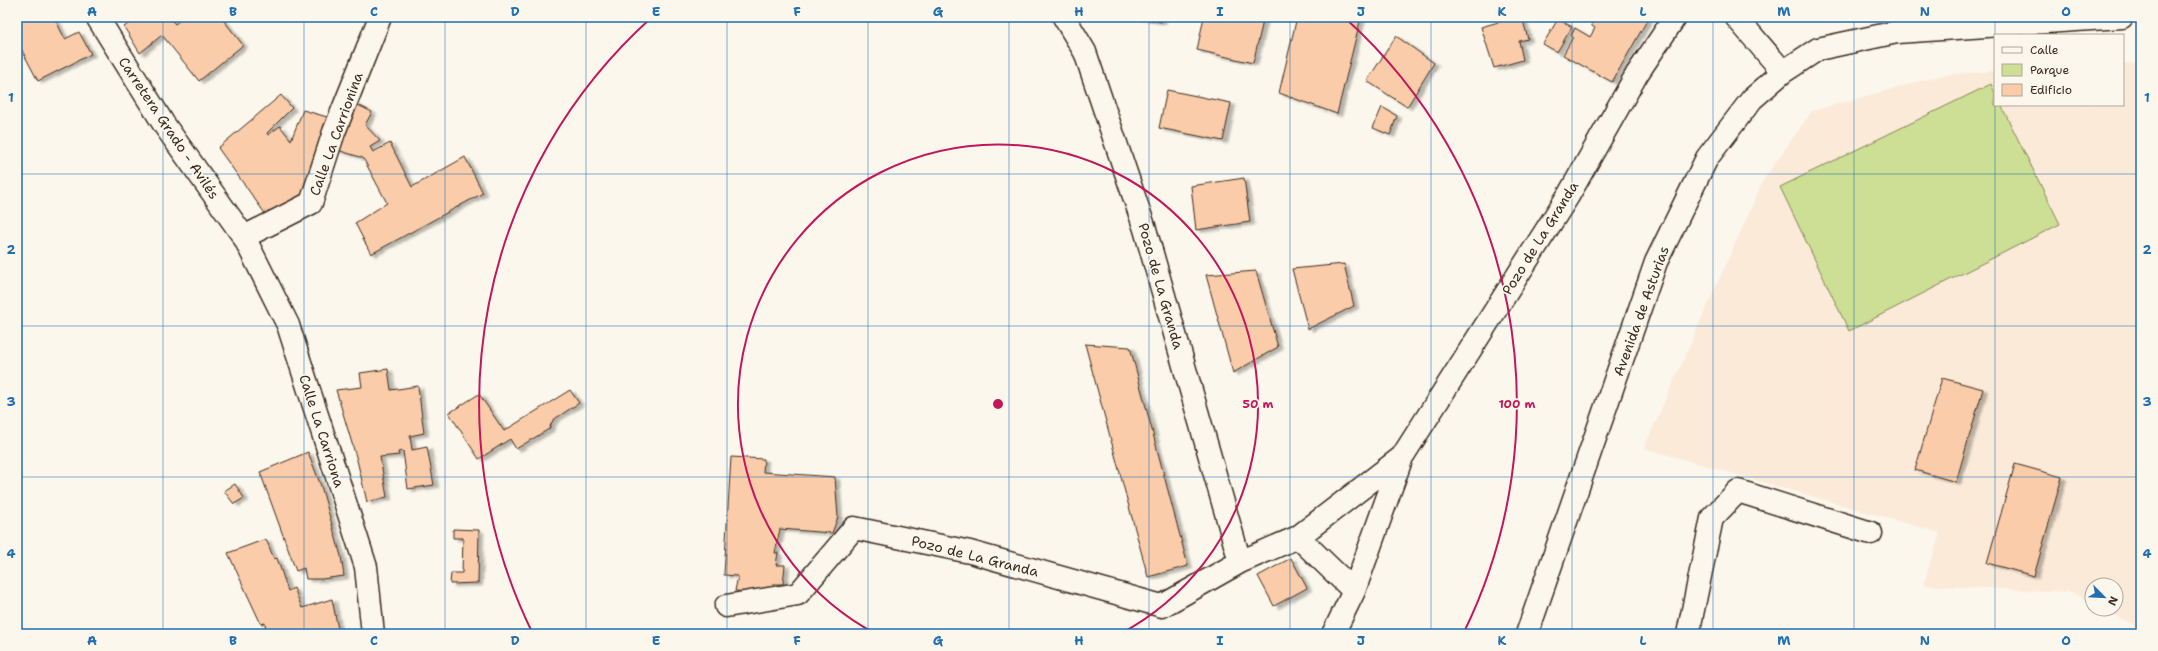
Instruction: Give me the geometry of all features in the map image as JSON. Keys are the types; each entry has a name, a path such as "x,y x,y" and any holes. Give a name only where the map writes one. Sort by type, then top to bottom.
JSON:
{"street":[{"name":"Carretera Grado - Avilés","path":"97,17 165,126 244,237"},
{"name":"Calle La Carrionina","path":"244,237 311,203 334,132 380,17"},
{"name":"Pozo de La Granda","path":"1064,17 1085,52 1145,229 1240,562"},
{"name":"Pozo de La Granda","path":"1333,634 1354,591 1402,457 1568,196 1637,74 1675,17"},
{"path":"1736,17 1783,72"},
{"name":"Avenida de Asturias","path":"1528,634 1656,262 1707,158 1752,99 1783,72 1818,50 1897,32 2122,17"},
{"name":"Calle La Carriona","path":"244,237 288,325 366,566 373,634"},
{"name":"Pozo de La Granda","path":"726,606 798,594 854,528 970,552 1162,606 1240,562 1298,537 1402,457"},
{"path":"1688,634 1712,518 1738,491 1871,533"},
{"path":"1298,537 1354,591"}],"shaded area":[{"path":"2141,62 2141,629 2119,617 2124,617 2124,577 2084,577 2084,599 2072,592 1923,585 1940,533 1644,448 1764,179 1812,111 1943,75 1994,71 1994,106 2124,106 2124,64"}],"green space":[{"path":"1991,84 1994,91 1994,106 2001,106 2060,224 1849,331 1780,187"}],"building":[{"path":"54,17 65,39 79,32 91,54 38,81 17,41 17,18"},
{"path":"137,17 169,17 175,24 184,17 221,17 243,45 199,81 162,35 140,53 124,27"},
{"path":"1136,17 1162,17 1161,22"},
{"path":"1204,17 1264,17 1253,63 1197,50"},
{"path":"1297,17 1361,17 1337,114 1279,93"},
{"path":"1516,17 1522,17 1528,39 1519,41 1523,60 1494,68 1481,27"},
{"path":"1590,17 1649,17 1612,82 1563,55 1573,37 1571,36 1575,28 1590,37 1595,28 1592,26"},
{"path":"1558,19 1572,27 1557,52 1543,44"},
{"path":"1396,36 1434,63 1407,107 1367,81"},
{"path":"1167,90 1231,103 1223,141 1159,128"},
{"path":"281,95 292,108 267,133 268,135 280,126 291,140 303,110 327,117 304,186 307,190 269,219 218,148"},
{"path":"348,100 372,112 365,125 380,141 370,147 373,152 390,143 412,187 465,157 483,193 371,254 355,223 387,203 363,158 334,149"},
{"path":"1382,107 1397,116 1390,135 1373,128"},
{"path":"1244,178 1250,222 1196,230 1191,186"},
{"path":"1344,264 1354,306 1308,329 1292,269"},
{"path":"1256,271 1278,347 1233,373 1206,275"},
{"path":"1085,344 1130,347 1188,566 1148,577"},
{"path":"388,369 391,390 418,386 424,433 410,436 412,450 427,447 434,485 408,489 403,451 398,452 399,455 380,457 387,497 367,502 357,460 336,390 362,387 360,373"},
{"path":"1942,378 1983,389 1956,482 1915,470"},
{"path":"570,390 579,403 553,420 549,429 516,449 510,439 479,459 449,413 479,394 504,431"},
{"path":"308,452 321,486 341,556 344,576 322,579 306,579 304,568 296,571 260,472"},
{"path":"731,457 764,459 763,472 835,477 838,517 832,533 780,529 775,553 778,553 776,565 785,565 783,584 774,584 773,593 735,591 738,576 724,575"},
{"path":"2015,464 2062,477 2034,576 1987,563"},
{"path":"235,484 244,498 234,504 224,491"},
{"path":"453,529 479,530 478,583 450,584 451,573 462,573 463,538 453,538"},
{"path":"266,539 274,559 277,558 288,591 294,588 302,608 332,599 339,634 267,634 265,623 261,624 228,553"},
{"path":"1291,558 1307,588 1274,606 1258,576"}]}
